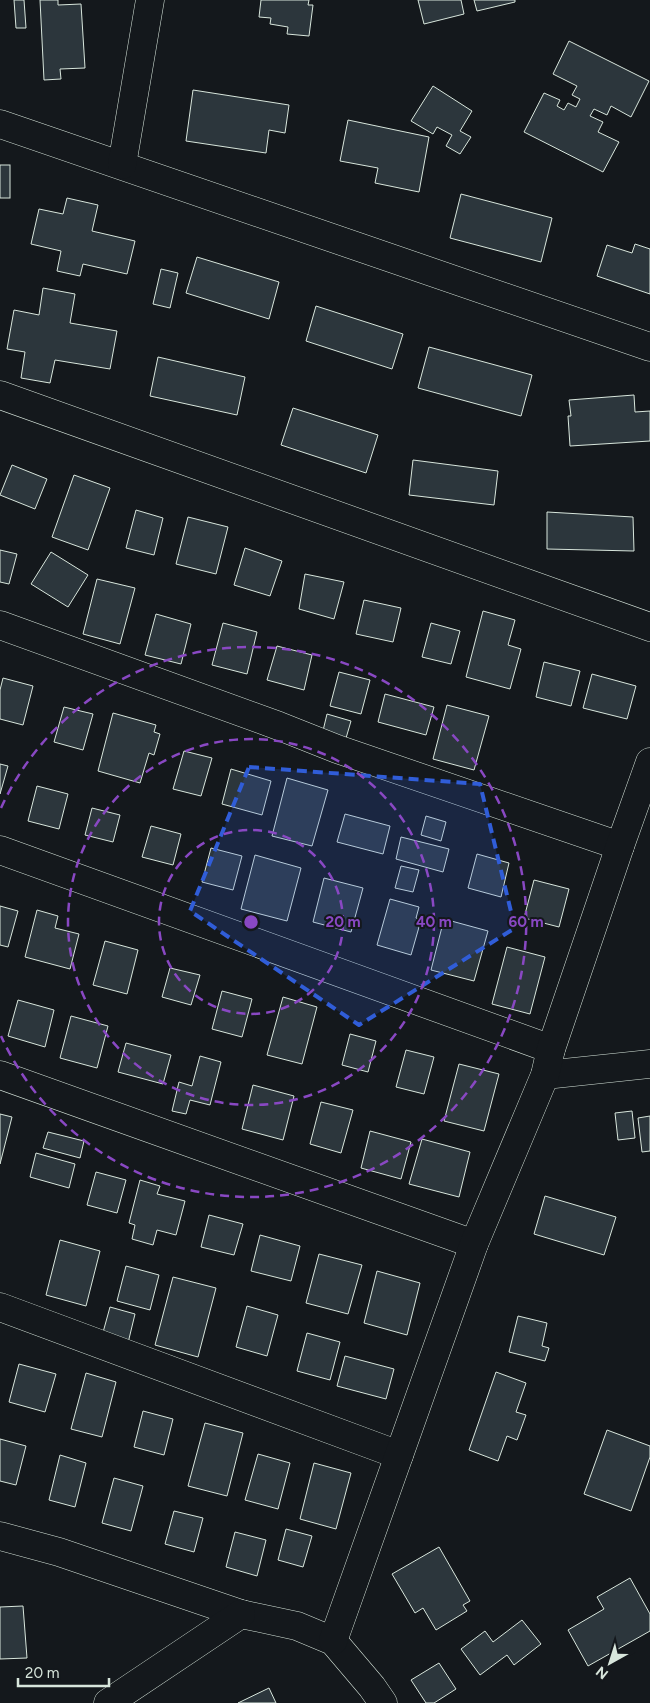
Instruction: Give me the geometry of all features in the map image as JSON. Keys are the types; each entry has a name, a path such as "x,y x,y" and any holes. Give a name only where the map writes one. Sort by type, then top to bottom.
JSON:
{"street":[{"path":"122,165 150,0"},
{"path":"0,124 650,347"},
{"path":"0,395 650,627"},
{"path":"0,625 279,726 336,749 620,846"},
{"path":"333,1640 474,1244 548,1062 650,762"},
{"path":"0,850 548,1062 650,1064"},
{"path":"0,1075 474,1244"},
{"path":"0,1307 399,1455"},
{"path":"0,1536 59,1552 242,1614 297,1626 333,1640 383,1703"},
{"path":"108,1703 242,1614"}],"highlighted area":[{"path":"249,767 480,784 515,928 359,1025 190,911"}],"building":[{"path":"14,0 24,0 26,28 16,28"},
{"path":"40,0 58,0 58,5 81,4 85,68 60,69 61,79 44,80"},
{"path":"261,0 309,0 308,5 313,5 309,36 287,34 288,27 270,24 271,18 259,17"},
{"path":"418,0 461,0 464,14 424,24"},
{"path":"474,0 515,0 515,2 477,11"},
{"path":"569,41 649,81 631,117 611,106 607,115 594,109 590,116 603,122 598,132 619,142 603,172 524,132 544,93 560,100 557,106 564,110 568,103 576,107 580,99 572,95 577,86 553,74"},
{"path":"433,86 472,111 460,131 471,137 460,154 446,146 452,135 437,127 433,134 411,121"},
{"path":"193,90 289,105 285,133 269,130 266,153 186,141"},
{"path":"348,120 429,137 419,192 375,183 378,168 340,161"},
{"path":"0,165 10,165 10,198 0,198"},
{"path":"461,194 552,218 541,262 450,238"},
{"path":"67,198 98,205 92,231 135,241 127,274 83,264 80,276 57,271 61,251 31,244 39,209 63,214"},
{"path":"635,244 650,249 650,294 597,276 607,245 632,253"},
{"path":"197,257 279,282 269,319 186,293"},
{"path":"161,269 178,273 170,308 153,304"},
{"path":"43,288 75,294 70,323 117,331 110,369 55,360 50,383 21,378 25,352 7,349 14,310 39,315"},
{"path":"316,306 403,334 392,369 306,341"},
{"path":"429,347 532,375 521,416 418,388"},
{"path":"158,357 245,377 237,415 150,396"},
{"path":"634,395 635,412 650,411 650,441 570,446 568,416 571,416 569,400"},
{"path":"293,408 378,435 366,473 281,445"},
{"path":"413,460 498,471 494,505 409,495"},
{"path":"12,465 47,479 35,509 0,495"},
{"path":"74,475 110,488 88,550 52,537"},
{"path":"136,510 163,518 154,555 126,548"},
{"path":"547,512 633,517 634,551 547,549"},
{"path":"188,517 228,527 216,574 176,564"},
{"path":"245,548 282,561 270,596 234,585"},
{"path":"0,550 17,554 9,584 0,582"},
{"path":"51,552 88,575 68,607 31,584"},
{"path":"305,574 344,582 334,619 299,609"},
{"path":"97,579 135,588 120,644 83,634"},
{"path":"364,600 401,608 393,642 356,634"},
{"path":"483,611 515,620 508,645 521,649 510,689 466,677"},
{"path":"156,614 191,624 181,664 145,655"},
{"path":"223,623 257,632 247,674 212,665"},
{"path":"431,623 460,631 451,664 422,657"},
{"path":"277,646 312,655 304,690 267,680"},
{"path":"544,662 580,671 571,706 536,697"},
{"path":"339,672 370,680 361,714 330,706"},
{"path":"592,674 636,686 627,719 583,708"},
{"path":"3,678 33,686 23,725 0,719 0,690"},
{"path":"385,694 434,707 426,735 378,722"},
{"path":"447,705 489,716 474,770 433,759"},
{"path":"64,707 93,714 83,750 54,742"},
{"path":"113,713 156,725 154,732 160,734 154,755 149,753 140,783 98,771"},
{"path":"327,714 351,721 344,745 321,739"},
{"path":"184,751 212,758 201,796 173,789"},
{"path":"0,764 8,766 0,794"},
{"path":"231,769 271,781 262,815 222,804"},
{"path":"287,778 328,790 312,846 272,836"},
{"path":"37,786 68,794 59,829 28,821"},
{"path":"92,808 120,815 113,842 85,835"},
{"path":"345,814 390,826 383,854 337,842"},
{"path":"426,816 446,822 441,841 421,835"},
{"path":"151,826 181,834 173,865 142,857"},
{"path":"401,837 449,849 443,872 396,859"},
{"path":"211,848 242,856 233,890 202,882"},
{"path":"477,854 509,863 501,897 468,888"},
{"path":"255,855 301,868 287,921 241,909"},
{"path":"401,866 419,870 413,892 395,888"},
{"path":"324,878 363,888 351,932 313,922"},
{"path":"534,880 569,889 559,927 524,918"},
{"path":"390,899 419,907 416,918 421,920 411,955 377,945"},
{"path":"0,906 18,911 8,947 0,945"},
{"path":"37,910 58,916 55,928 79,934 70,969 25,957"},
{"path":"444,919 488,931 474,981 431,970"},
{"path":"105,941 138,950 127,994 93,985"},
{"path":"507,947 545,957 530,1014 492,1004"},
{"path":"170,968 200,975 191,1005 162,997"},
{"path":"222,991 252,999 242,1037 212,1029"},
{"path":"283,997 317,1007 302,1064 267,1055"},
{"path":"18,1000 54,1010 45,1047 8,1036"},
{"path":"71,1016 108,1026 97,1068 60,1058"},
{"path":"350,1034 376,1041 368,1072 342,1065"},
{"path":"126,1043 171,1055 163,1084 118,1072"},
{"path":"406,1050 434,1057 424,1094 396,1087"},
{"path":"200,1056 221,1062 210,1105 190,1100 186,1114 172,1111 179,1082 192,1086"},
{"path":"459,1064 499,1074 484,1131 444,1121"},
{"path":"253,1085 294,1096 283,1140 242,1129"},
{"path":"321,1102 353,1110 341,1153 310,1144"},
{"path":"632,1111 635,1138 618,1140 615,1113"},
{"path":"0,1114 12,1117 0,1164"},
{"path":"650,1116 650,1151 642,1152 638,1118"},
{"path":"370,1131 411,1142 401,1179 361,1168"},
{"path":"48,1132 84,1141 80,1158 43,1148"},
{"path":"422,1139 470,1152 459,1197 409,1184"},
{"path":"36,1153 75,1164 69,1188 30,1177"},
{"path":"96,1172 126,1180 117,1213 87,1205"},
{"path":"140,1180 160,1186 157,1194 185,1201 176,1235 157,1230 153,1245 132,1239 135,1225 129,1223"},
{"path":"545,1196 616,1217 604,1255 534,1234"},
{"path":"209,1215 243,1224 234,1255 201,1247"},
{"path":"260,1235 300,1246 291,1281 251,1271"},
{"path":"60,1240 100,1251 86,1306 46,1295"},
{"path":"319,1254 362,1265 348,1314 306,1303"},
{"path":"126,1266 159,1275 150,1310 117,1301"},
{"path":"377,1271 420,1283 407,1335 364,1323"},
{"path":"173,1277 216,1288 198,1357 155,1345"},
{"path":"247,1306 278,1315 267,1356 236,1347"},
{"path":"110,1307 135,1314 128,1343 102,1336"},
{"path":"518,1316 547,1323 542,1346 549,1348 545,1361 509,1352"},
{"path":"307,1333 340,1342 330,1380 297,1371"},
{"path":"345,1356 394,1369 386,1399 337,1386"},
{"path":"19,1364 56,1374 45,1412 9,1402"},
{"path":"496,1372 526,1383 516,1412 526,1415 517,1440 507,1436 498,1461 469,1450"},
{"path":"86,1373 116,1382 102,1437 71,1429"},
{"path":"143,1411 173,1419 164,1455 134,1447"},
{"path":"205,1423 243,1433 227,1496 188,1486"},
{"path":"607,1430 650,1446 650,1457 631,1511 584,1494"},
{"path":"0,1439 26,1446 16,1485 0,1481"},
{"path":"258,1454 290,1463 278,1509 245,1500"},
{"path":"60,1455 86,1463 75,1507 49,1500"},
{"path":"314,1463 351,1473 336,1529 300,1519"},
{"path":"114,1478 143,1486 131,1531 102,1523"},
{"path":"174,1511 203,1518 194,1552 165,1544"},
{"path":"286,1529 312,1536 303,1567 278,1560"},
{"path":"235,1532 266,1540 257,1576 226,1567"},
{"path":"439,1547 470,1601 463,1605 467,1611 436,1630 423,1608 415,1613 392,1574"},
{"path":"630,1578 650,1614 650,1631 588,1666 568,1630 604,1609 597,1597"},
{"path":"23,1606 27,1658 0,1659 0,1607"},
{"path":"522,1620 541,1644 514,1665 507,1655 480,1675 461,1649 485,1631 493,1642"},
{"path":"439,1663 456,1689 434,1703 426,1703 411,1680"},
{"path":"269,1688 276,1703 238,1703"}]}
